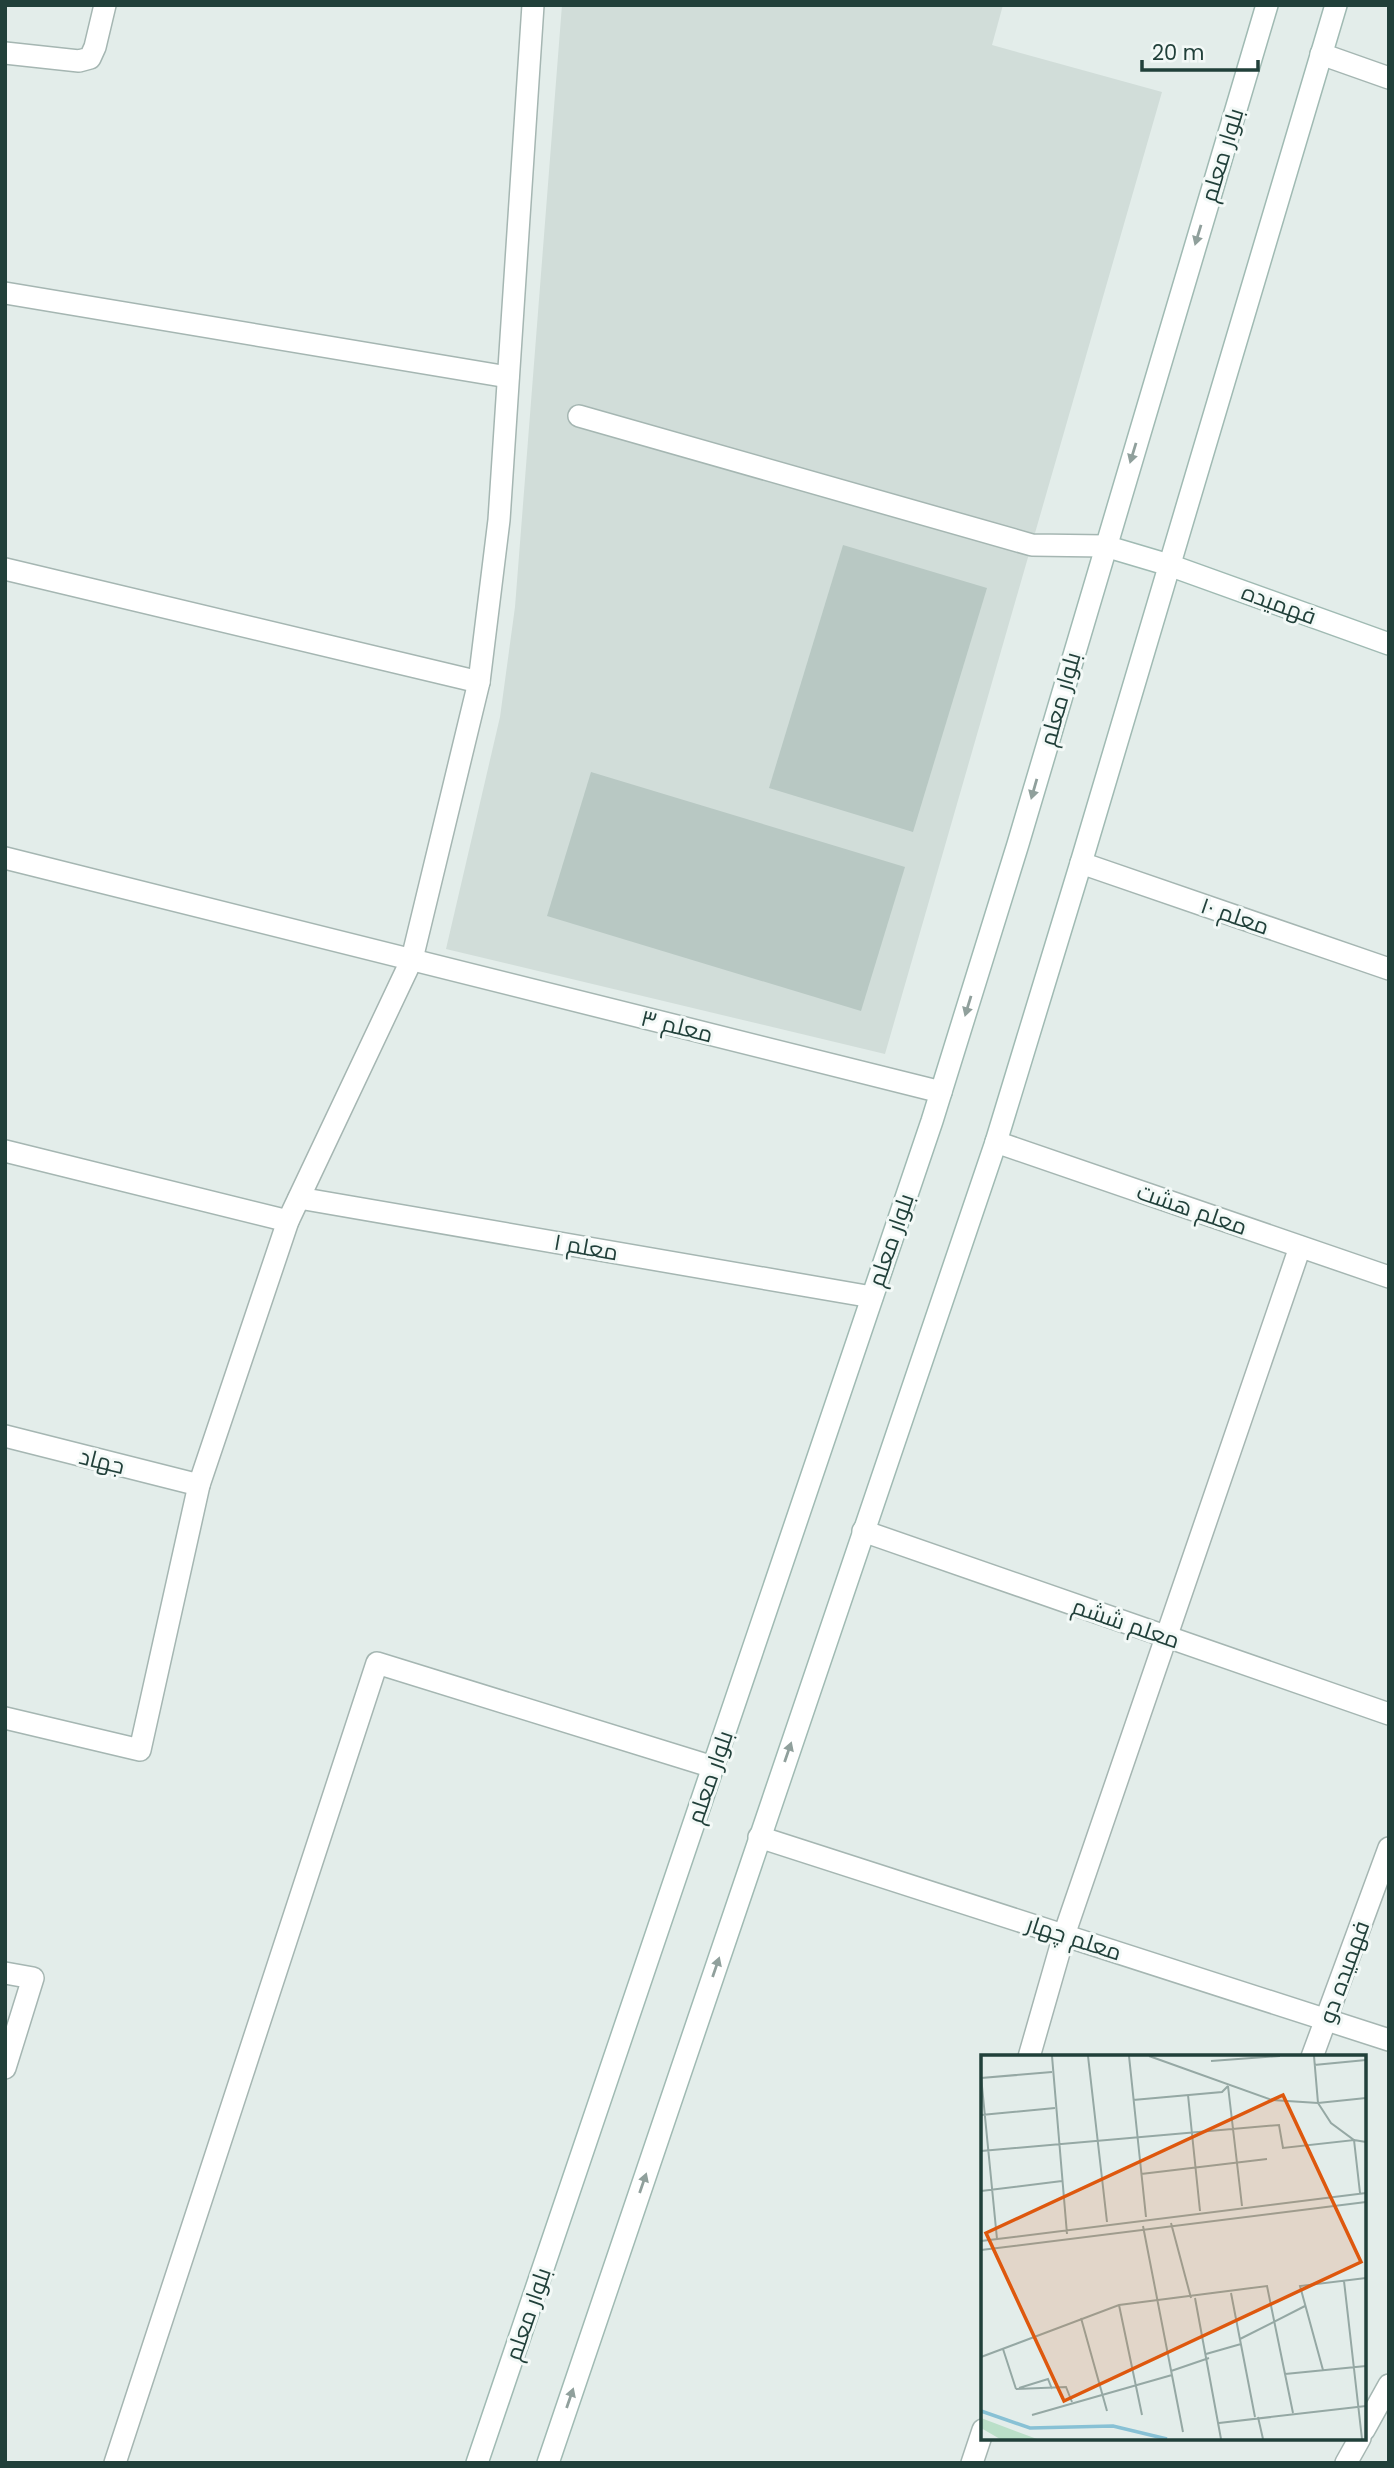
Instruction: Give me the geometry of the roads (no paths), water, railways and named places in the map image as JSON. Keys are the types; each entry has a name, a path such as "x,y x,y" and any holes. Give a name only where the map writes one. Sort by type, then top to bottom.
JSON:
{"street":[{"path":"5,53 79,61 90,58 105,5"},
{"path":"5,1718 140,1750 199,1485 288,1221 412,959 479,682 499,520 533,5"},
{"name":"بلوار معلم","path":"477,2463 941,1092 1018,844 1267,5"},
{"path":"548,2463 996,1142 1336,5"},
{"path":"1321,54 1389,78"},
{"path":"5,293 508,377"},
{"name":"فهمیده","path":"579,416 1032,545 1105,546 1169,565 1389,644"},
{"path":"5,569 479,682"},
{"name":"معلم ۳","path":"5,858 941,1092"},
{"name":"معلم ۱۰","path":"1081,863 1389,969"},
{"name":"معلم هشت","path":"996,1142 1389,1277"},
{"path":"5,1151 288,1221"},
{"name":"معلم ۱","path":"299,1198 872,1297"},
{"path":"1030,2055 1064,1935 1300,1247"},
{"name":"جهاد","path":"5,1436 199,1485"},
{"name":"معلم ششم","path":"863,1531 1389,1714"},
{"path":"116,2463 377,1663 713,1767"},
{"name":"معلم چهار","path":"759,1838 1389,2040"},
{"name":"فهمیده دو","path":"1313,2055 1389,1848"},
{"path":"5,1973 33,1978 5,2068"},
{"path":"1366,2426 1389,2385"},
{"path":"972,2463 981,2436"},
{"path":"1346,2463 1359,2440"}]}
